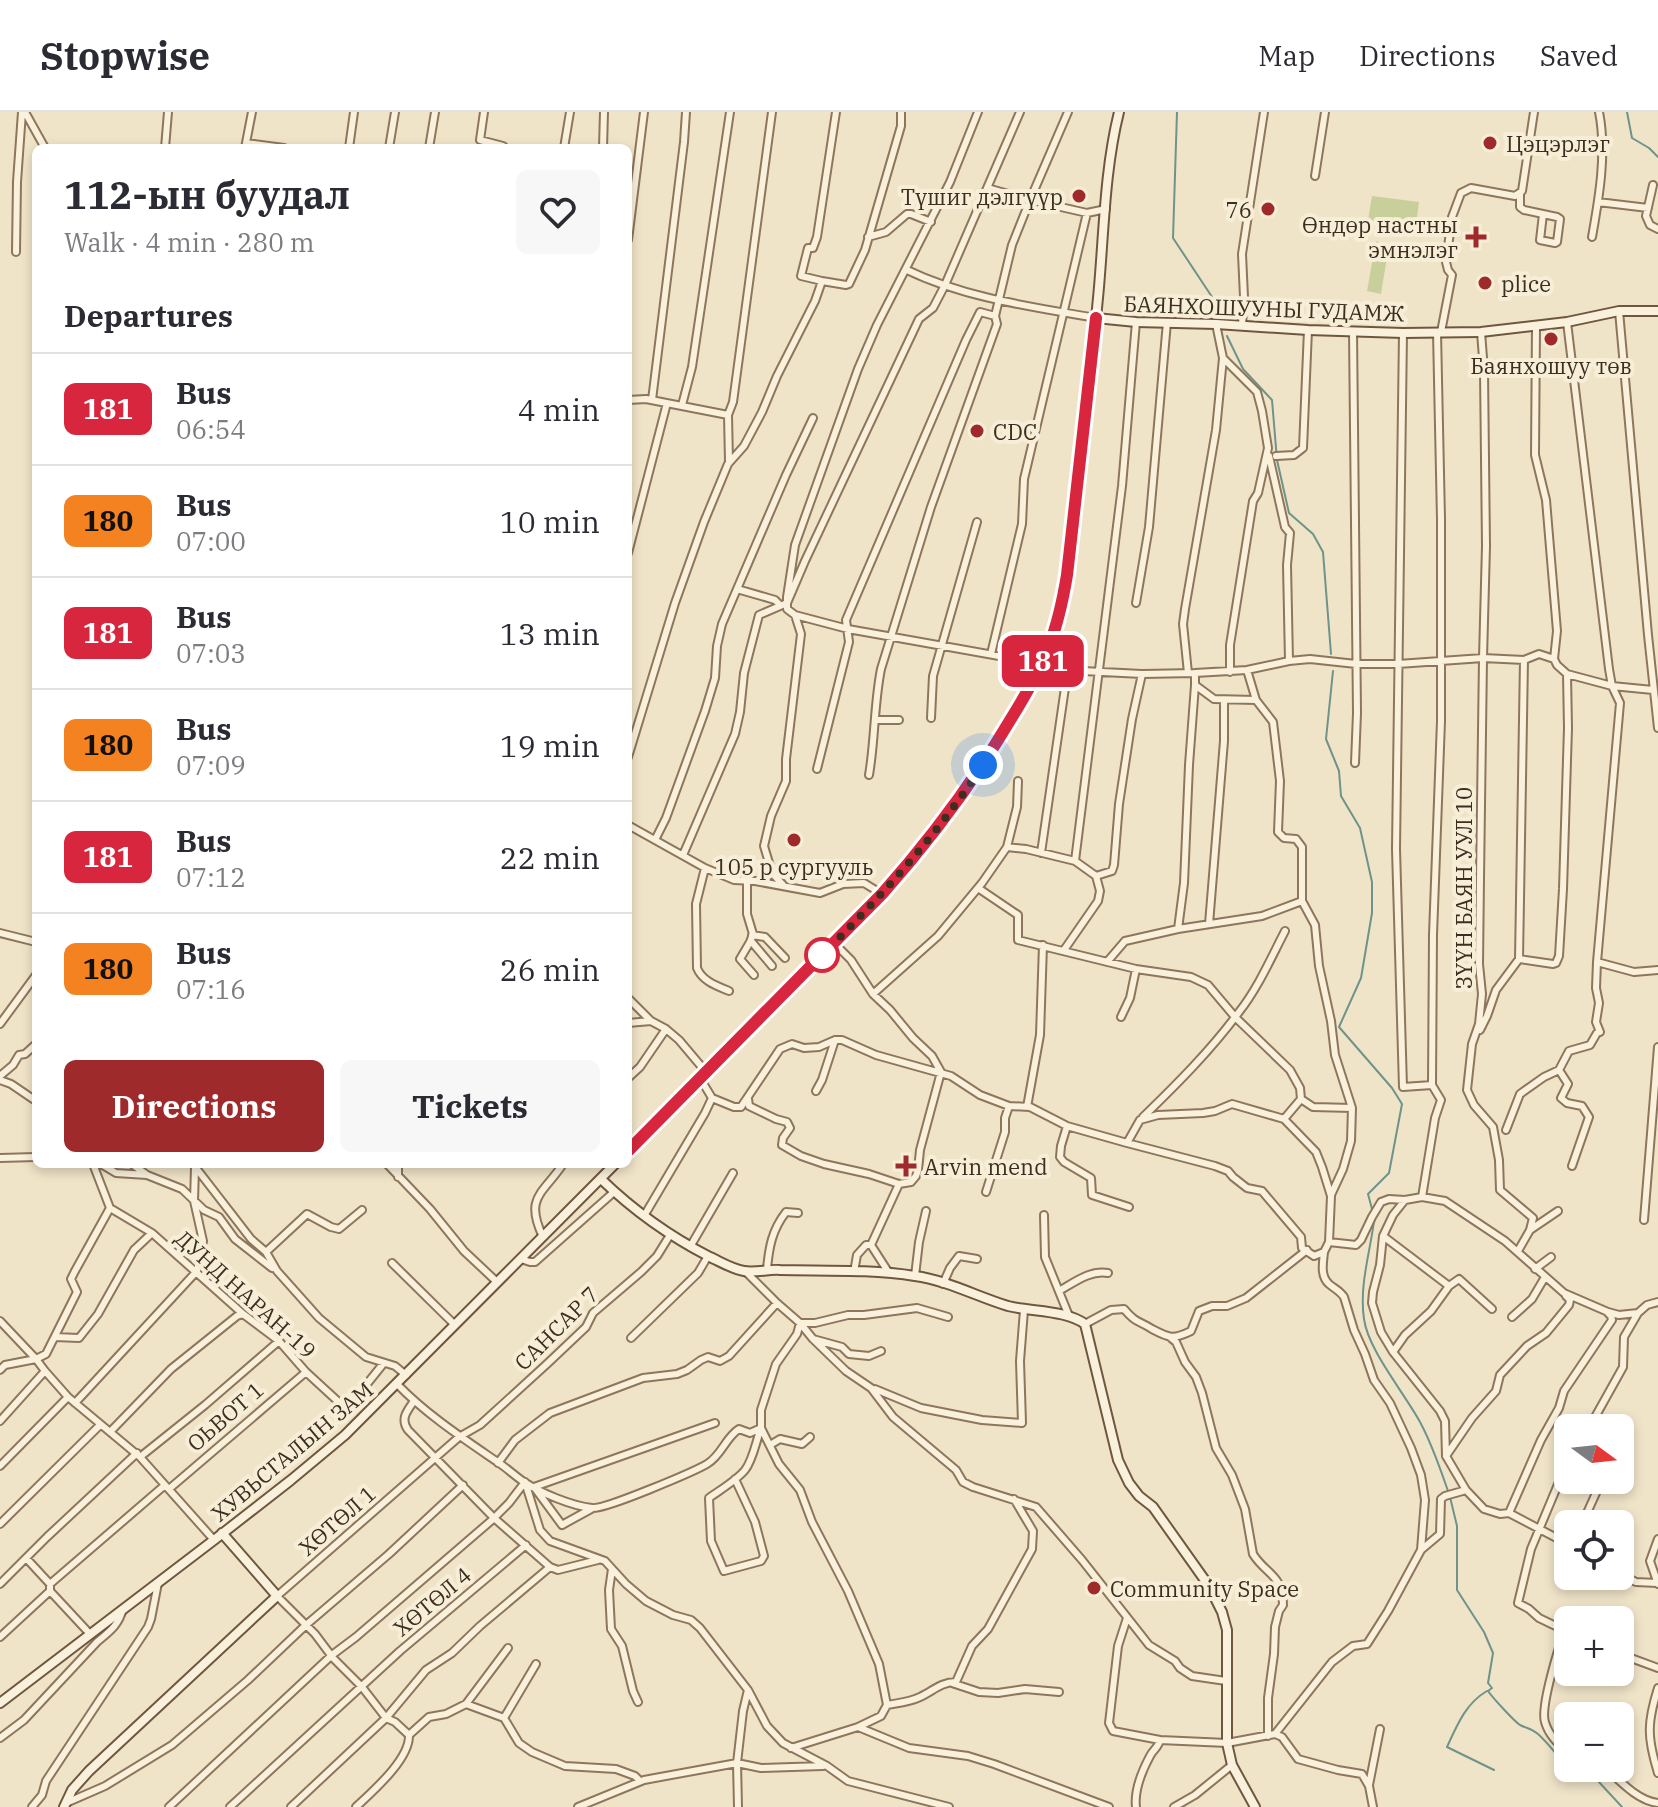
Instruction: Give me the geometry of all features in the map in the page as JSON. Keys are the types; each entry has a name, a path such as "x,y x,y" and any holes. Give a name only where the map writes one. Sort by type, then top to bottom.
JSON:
{"main road":[{"name":"БАЯНХОШУУНЫ ГУДАМЖ","path":"1119,112 1113,143 1096,318 1403,333 1481,332 1567,322 1619,311 1658,311"},
{"path":"632,1147 882,894 925,844 959,801 1001,736 1042,663 1058,619 1067,575 1096,318"},
{"name":"ХУВЬСГАЛЫН ЗАМ","path":"0,1703 325,1452 397,1384 611,1168"},
{"path":"601,1179 670,1235 746,1272 767,1269 889,1273 929,1278 984,1299 1024,1310 1069,1316 1085,1324 1118,1460 1129,1483 1153,1507 1189,1556 1217,1598 1222,1612 1227,1630 1227,1743 1232,1765 1255,1807"},
{"path":"65,1805 72,1790 89,1771 277,1596 218,1536"}],"street":[{"path":"24,112 43,144"},
{"path":"16,252 17,182 24,112"},
{"path":"165,144 168,112"},
{"path":"246,144 252,112"},
{"path":"350,144 354,112"},
{"path":"390,144 395,112"},
{"path":"430,144 435,112"},
{"path":"484,112 480,140 495,144"},
{"path":"565,144 570,112"},
{"path":"603,144 604,112"},
{"path":"632,208 644,112"},
{"path":"652,400 686,112"},
{"path":"682,405 692,367 730,112"},
{"path":"728,464 728,415 733,402 772,112"},
{"path":"836,112 817,237 813,248 808,248 801,276 849,284 865,250 901,126 901,112"},
{"path":"784,604 795,545 858,369 877,325 931,222 978,112"},
{"path":"683,855 735,734 744,673 759,615 784,604 919,319 933,308 945,285 1020,112"},
{"path":"869,775 878,688 931,507 997,324 995,316 1012,245 1068,112"},
{"path":"1242,325 1242,254 1264,112"},
{"path":"1315,176 1325,112"},
{"path":"1534,112 1520,207 1560,219 1555,243 1540,240 1543,214"},
{"path":"1592,237 1598,202 1602,126 1599,112"},
{"path":"1653,185 1647,221 1658,229"},
{"path":"987,188 1087,213 1106,209"},
{"path":"1422,1197 1435,1118 1441,1100 1432,1085 1433,935 1439,796 1439,332 1452,275 1446,262 1452,217 1461,193 1471,188 1515,196 1520,194"},
{"path":"1598,202 1648,208"},
{"path":"991,654 1022,524 1024,479 1087,213"},
{"path":"868,237 886,232 907,214 931,222"},
{"path":"907,270 945,285 999,299 1096,318"},
{"path":"632,744 675,603 704,522 728,464 744,446 762,412 822,281"},
{"path":"1619,311 1658,728"},
{"path":"817,769 849,642 846,620 966,340 980,312 995,316"},
{"path":"1075,861 1122,486 1136,322"},
{"path":"1136,603 1149,527 1167,322"},
{"path":"1506,1130 1520,1094 1559,1070 1569,1051 1590,1045 1600,1032 1596,1022 1599,1003 1597,962 1620,703 1612,686 1567,322"},
{"path":"1178,929 1184,883 1195,685 1183,624 1216,430 1223,358 1222,324"},
{"path":"1536,325 1535,455 1546,500 1557,631 1554,659 1567,674 1612,686 1653,690"},
{"path":"1276,456 1294,455 1303,448 1308,330"},
{"path":"1353,331 1355,763"},
{"name":"ЗҮҮН БАЯН УУЛ 10","path":"1481,332 1486,546 1479,950 1482,994 1467,1090 1474,1105 1493,1127 1500,1190 1533,1218 1530,1230"},
{"path":"1403,333 1396,849 1403,1087 1432,1085"},
{"path":"1223,358 1257,392 1285,527 1290,533 1287,565 1289,661"},
{"path":"632,400 652,400 728,415"},
{"path":"632,538 667,403"},
{"path":"655,840 672,805 705,711 715,678 722,624 813,418"},
{"path":"1230,672 1230,645 1253,501 1258,493 1268,448"},
{"path":"931,718 933,676 977,522"},
{"path":"737,589 784,604 795,615 848,629 1098,672 1230,672 1310,659 1356,664 1483,658 1524,660 1539,654 1554,659"},
{"path":"784,886 772,873 764,846 771,816 786,781 801,634 795,615"},
{"path":"1472,1044 1496,990 1519,959 1524,660"},
{"path":"1041,853 1068,667"},
{"path":"1247,670 1256,700 1273,722 1280,781 1278,832 1284,838 1296,839 1302,847 1302,901 1315,925 1335,1055 1352,1108 1351,1141 1331,1196"},
{"path":"1096,876 1112,871 1114,865 1119,804 1142,674"},
{"path":"1519,959 1553,964 1559,956 1567,674"},
{"path":"1195,685 1214,699 1256,700"},
{"path":"1209,924 1224,741 1224,700"},
{"path":"876,720 899,720"},
{"path":"873,994 938,936 1007,847 1017,807 1018,781"},
{"path":"632,827 705,868 734,880 820,893 854,882 872,886 882,894"},
{"path":"1007,847 1075,861 1096,876 1100,891 1098,901 1064,950"},
{"path":"705,868 696,904 697,968 700,975 711,983 729,991"},
{"path":"747,881 747,914 752,938 740,959 754,975"},
{"path":"978,888 1018,915 1017,938 1136,969 1191,977 1208,985 1235,1017 1290,1070 1300,1088 1301,1099 1284,1119"},
{"path":"1107,962 1125,941 1262,916 1302,901"},
{"path":"1127,1143 1140,1120 1235,1017 1260,979 1285,931"},
{"path":"0,933 32,941"},
{"path":"752,938 765,937 785,958"},
{"path":"752,938 772,966"},
{"path":"748,1099 749,1106 787,1122 790,1128 782,1145 801,1156 899,1184 911,1182 916,1176 941,1072 932,1056 873,994 851,960 834,943"},
{"path":"1027,1107 1040,1035 1043,945"},
{"path":"1597,962 1634,972 1658,970"},
{"path":"1121,1017 1130,998 1136,969"},
{"path":"0,1024 32,980"},
{"path":"1482,994 1491,1001"},
{"path":"632,1002 651,1021 679,1040 703,1075 712,1098 644,1216"},
{"path":"632,1023 651,1021"},
{"path":"632,1074 666,1029"},
{"path":"712,1098 741,1107 780,1049 792,1044 804,1048 819,1047 835,1040 849,1042 876,1055 941,1072 980,1095 1009,1106 1027,1107 1067,1126 1228,1171 1247,1188 1262,1191 1301,1237 1302,1248 1314,1256 1324,1252"},
{"path":"816,1091 835,1040"},
{"path":"1644,1220 1658,1047"},
{"path":"32,1048 19,1055 0,1078 32,1098"},
{"path":"1559,1070 1568,1084 1561,1098 1567,1103 1582,1106 1589,1117 1572,1166"},
{"path":"1301,1099 1313,1107 1352,1108"},
{"path":"1140,1120 1158,1115 1215,1111 1232,1104 1284,1119 1316,1152 1331,1196 1329,1242 1324,1252 1323,1271 1328,1283 1344,1297 1374,1380 1390,1403 1421,1475 1425,1500 1421,1550"},
{"path":"986,1192 1005,1132 1009,1106"},
{"path":"1067,1126 1060,1157 1091,1178 1092,1195 1129,1207"},
{"path":"0,1158 32,1157"},
{"path":"0,1370 5,1365 46,1354 77,1292 71,1279 110,1208 95,1168"},
{"path":"108,1168 116,1173 147,1175"},
{"path":"137,1168 182,1189 204,1210 219,1217 235,1239 277,1271 319,1318 366,1357 395,1366 406,1375"},
{"path":"75,1403 197,1271 203,1241 194,1201 194,1168"},
{"path":"196,1168 251,1239 266,1252 277,1271"},
{"path":"390,1168 430,1209 464,1251 497,1282"},
{"path":"398,1168 398,1177"},
{"path":"543,1237 536,1221 536,1198 560,1168"},
{"path":"690,1247 733,1173"},
{"path":"871,1245 899,1184"},
{"path":"521,1259 535,1262 614,1192"},
{"path":"1329,1242 1356,1245 1381,1202 1389,1199 1422,1197 1445,1201 1518,1251 1570,1300 1546,1333 1527,1346 1500,1375 1496,1391 1472,1418 1446,1456"},
{"path":"1405,1200 1393,1215 1383,1236 1372,1303 1381,1332 1440,1411 1445,1421 1446,1456 1466,1490 1484,1509 1500,1514 1509,1513 1554,1536"},
{"name":"ДУНД НАРАН-19","path":"110,1208 152,1233 197,1271 243,1314 279,1341 306,1372 343,1406 355,1400 383,1364"},
{"path":"266,1252 307,1214 339,1229 362,1210"},
{"path":"915,1276 926,1211"},
{"path":"1518,1251 1530,1230 1558,1211"},
{"path":"767,1269 774,1230 786,1212 798,1213"},
{"path":"1044,1215 1045,1257 1069,1316"},
{"path":"55,1337 79,1338 98,1314 134,1250 152,1233"},
{"name":"САНСАР 7","path":"434,1458 459,1437 480,1425 586,1327 593,1313 657,1256 670,1235"},
{"path":"1383,1236 1449,1286"},
{"path":"854,1272 857,1255 866,1245 871,1245"},
{"path":"871,1245 889,1273"},
{"path":"1171,1338 1191,1331 1199,1311 1212,1306 1227,1306 1246,1298 1307,1250"},
{"path":"631,1338 698,1273 708,1256"},
{"path":"943,1284 959,1256 977,1259"},
{"path":"1535,1269 1551,1257"},
{"path":"392,1263 455,1325"},
{"path":"746,1272 846,1371 871,1388 921,1408 982,1420 1022,1423 1020,1361 1024,1310"},
{"path":"1059,1291 1088,1274 1108,1273"},
{"path":"1512,1317 1532,1299 1545,1277"},
{"path":"1393,1352 1405,1335 1431,1311 1449,1286 1459,1279 1492,1309"},
{"path":"1564,1293 1619,1315 1638,1313"},
{"path":"1597,1414 1623,1367 1624,1337 1638,1313 1647,1305 1658,1302"},
{"path":"498,1463 515,1440 550,1413 643,1378 677,1374 708,1357 720,1361 729,1356 777,1303"},
{"path":"800,1323 917,1308 948,1317"},
{"path":"1085,1324 1111,1310 1124,1309 1135,1322 1176,1342 1196,1377 1216,1448 1232,1475 1245,1509 1253,1554 1272,1573 1281,1588 1283,1605 1275,1627 1268,1698 1272,1735"},
{"path":"1509,1513 1541,1440 1559,1408 1564,1391 1612,1320 1608,1312"},
{"path":"110,1432 171,1369 243,1314"},
{"path":"0,1321 68,1397 138,1455 218,1536"},
{"path":"735,1479 755,1522 764,1556 761,1561 724,1571 711,1541 709,1498 747,1467 761,1428 761,1410 776,1364 797,1334 800,1323"},
{"path":"813,1339 835,1344 849,1354 869,1356 881,1351"},
{"path":"0,1584 138,1455 205,1405 279,1341"},
{"path":"0,1421 45,1371"},
{"name":"ОЬВОТ 1","path":"0,1637 50,1587 306,1372"},
{"path":"397,1384 459,1437 525,1482 570,1503 593,1509"},
{"path":"871,1388 893,1417 956,1470 963,1482 1036,1507 1149,1645 1192,1676 1226,1681"},
{"path":"0,1466 68,1397"},
{"path":"414,1401 404,1416 404,1425 494,1518 550,1567 558,1570 600,1559"},
{"path":"534,1487 715,1423"},
{"path":"0,1524 100,1425"},
{"path":"761,1428 779,1464 800,1490 812,1522 854,1604 879,1664 887,1705 881,1716 858,1727 791,1748"},
{"path":"534,1487 562,1525 593,1509 691,1473 715,1459 731,1434 739,1429 750,1433 761,1428"},
{"path":"770,1445 780,1439 802,1444 810,1437"},
{"name":"ХӨТӨЛ 1","path":"277,1596 434,1458"},
{"path":"169,1807 332,1655 494,1518 525,1482"},
{"path":"525,1482 540,1530 550,1541 600,1559 646,1601 691,1620 748,1690 767,1726 783,1743 848,1781 947,1807"},
{"path":"65,1805 105,1786 172,1745 463,1485"},
{"path":"1272,1735 1332,1662 1353,1646 1367,1644 1421,1550 1440,1534 1440,1501 1448,1495 1466,1490"},
{"path":"1554,1625 1518,1603 1531,1549 1556,1494"},
{"path":"887,1705 918,1698 938,1686 956,1682 972,1646 988,1629 1032,1549 1033,1531 1014,1499"},
{"path":"1634,1581 1658,1584 1650,1561 1658,1539"},
{"name":"ХӨТӨЛ 4","path":"230,1807 400,1651 526,1545"},
{"path":"26,1558 90,1634"},
{"path":"291,1807 386,1718 426,1670 452,1653 550,1567"},
{"path":"612,1569 609,1590 611,1629 622,1646 638,1702"},
{"path":"32,1807 148,1627 158,1583"},
{"path":"277,1596 362,1687 386,1718 409,1735 409,1745 401,1757 383,1781 356,1807"},
{"path":"0,1738 24,1720 110,1631 119,1621 123,1609"},
{"path":"1127,1618 1118,1646 1109,1723 1113,1731 1160,1740 1227,1743 1272,1735 1282,1737 1298,1759 1362,1774 1369,1785"},
{"path":"409,1735 429,1717 446,1714 466,1704 508,1648"},
{"path":"1634,1659 1658,1668"},
{"path":"1554,1661 1543,1719 1554,1738"},
{"path":"504,1718 536,1664"},
{"path":"949,1682 979,1692 1025,1689 1059,1692"},
{"path":"1658,1688 1648,1734 1658,1773"},
{"path":"738,1807 737,1763 748,1690"},
{"path":"466,1704 504,1718 519,1743 532,1752 565,1766 616,1769 640,1781"},
{"path":"858,1727 909,1748 968,1756 994,1764 1109,1807"},
{"path":"1373,1807 1369,1785 1380,1729"},
{"path":"1136,1807 1135,1795 1150,1755 1159,1746 1160,1740"},
{"path":"578,1807 640,1781 737,1763 761,1768 827,1766"},
{"path":"1174,1807 1195,1795 1232,1765"},
{"path":"1622,1782 1641,1798 1658,1803"}],"green space":[{"path":"1372,196 1419,202 1416,225 1368,220"},
{"path":"1376,241 1389,245 1381,294 1367,291"}],"waterway":[{"path":"1177,112 1173,238 1220,309 1223,320"},
{"path":"1627,112 1632,138 1658,157"},
{"path":"1227,336 1243,369 1272,400 1277,460 1289,513 1313,534 1323,552 1331,654"},
{"path":"1333,671 1326,739 1339,771 1341,796 1360,828 1372,882 1372,913 1361,978 1339,1027 1402,1104 1389,1173 1368,1194 1372,1209"},
{"path":"1374,1221 1363,1294 1367,1331 1424,1430 1448,1491"},
{"path":"1450,1497 1457,1526 1457,1590 1484,1632 1493,1653 1488,1683 1492,1688 1488,1691 1517,1723 1538,1734 1554,1751"},
{"path":"1487,1691 1468,1708 1447,1747 1494,1770"},
{"path":"1599,1782 1622,1807"}],"bus line":[{"name":"181","path":"632,1147 908,865 959,801 1028,690 1049,649 1063,601 1096,318"}],"place":[{"name":"Цэцэрлэг","path":"1490,143"},
{"name":"Түшиг дэлгүүр","path":"1079,196"},
{"name":"76","path":"1268,209"},
{"name":"Өндөр настны эмнэлэг","path":"1476,237"},
{"name":"plice","path":"1485,283"},
{"name":"Баянхошуу төв","path":"1551,339"},
{"name":"CDC","path":"977,431"},
{"name":"105 р сургууль","path":"794,840"},
{"name":"Arvin mend","path":"906,1166"},
{"name":"Community Space","path":"1094,1588"}],"route":[{"path":"822,955 816,961 908,865 983,765"}]}
